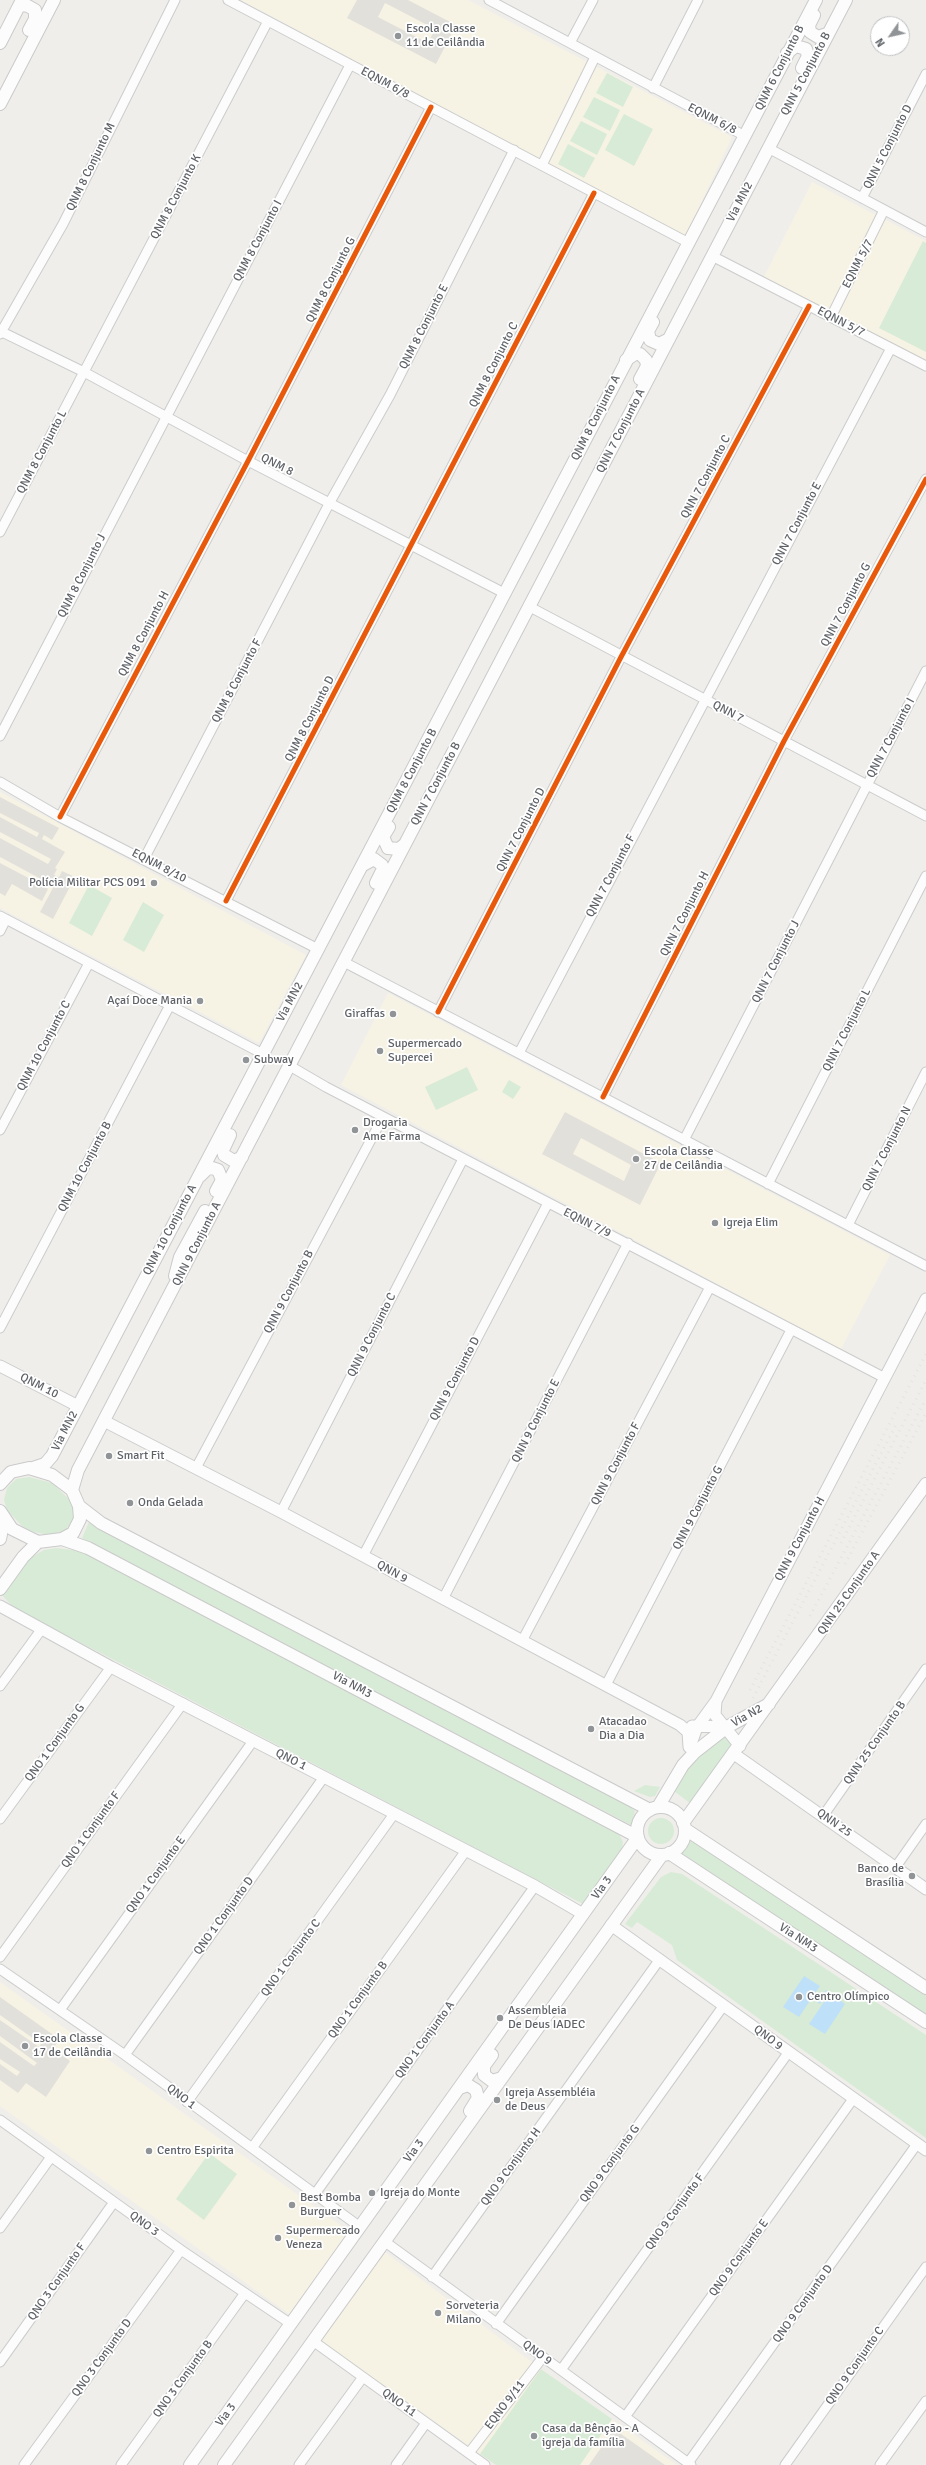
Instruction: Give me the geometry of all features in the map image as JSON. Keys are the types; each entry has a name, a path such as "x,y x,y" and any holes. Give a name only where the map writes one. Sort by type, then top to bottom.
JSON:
{"main road":[{"path":"0,104 54,0"},
{"name":"QNM 6 Conjunto B","path":"745,136 816,0"},
{"path":"822,0 809,28 816,36 821,37 828,34"},
{"name":"QNN 5 Conjunto B","path":"765,153 846,0"},
{"path":"0,42 20,3 29,5 35,10 36,16 12,62 10,83"},
{"path":"765,153 774,121 808,56 806,49 800,46 796,46 787,53"},
{"path":"669,339 663,344 656,344 650,340 648,331 683,268 691,239 745,136"},
{"name":"Via MN2","path":"712,256 765,153"},
{"name":"QNM 8 Conjunto A","path":"504,593 691,239"},
{"name":"QNN 7 Conjunto A","path":"530,607 712,256"},
{"path":"594,484 610,437 647,366 646,360 640,354 635,354 626,360"},
{"name":"QNM 8 Conjunto B","path":"318,949 433,732 504,593"},
{"name":"QNN 7 Conjunto B","path":"346,958 530,607"},
{"path":"405,844 399,849 388,848 384,837 417,775 433,732"},
{"path":"290,1066 346,958 356,923 383,869 382,865 376,860 370,860 363,865"},
{"name":"Via MN2","path":"263,1054 318,949"},
{"path":"242,1157 234,1161 227,1158 223,1150 254,1087 271,1038"},
{"name":"QNM 10 Conjunto A","path":"78,1406 263,1054"},
{"name":"QNN 9 Conjunto A","path":"104,1421 168,1302 290,1066"},
{"path":"168,1302 180,1257 222,1180 218,1170 212,1168 207,1169 197,1179"},
{"name":"Via MN2","path":"33,1468 45,1464 52,1456 78,1406"},
{"path":"72,1490 78,1470 104,1421"},
{"path":"0,1484 5,1471 33,1468 52,1475 72,1490 79,1506 80,1519 78,1526 73,1533 62,1539 38,1542 19,1534 2,1515"},
{"name":"QNN 25 Conjunto A","path":"772,1702 926,1484"},
{"path":"79,1506 101,1522 654,1808 675,1812 684,1826 926,1988"},
{"path":"0,1538 2,1515"},
{"name":"Via NM3","path":"62,1539 79,1544 101,1555 638,1837"},
{"path":"0,1589 23,1557 38,1542"},
{"name":"Via N2","path":"654,1808 683,1765 695,1752 727,1727 772,1702"},
{"name":"Via N2","path":"684,1826 738,1752 772,1702"},
{"path":"654,1808 640,1819 637,1830 638,1837 643,1846 649,1852 666,1854"},
{"path":"224,2465 611,1925 666,1854 679,1847 683,1841 684,1826"},
{"name":"Via 3","path":"190,2465 638,1837"},
{"name":"Via NM3","path":"666,1854 926,2022"},
{"path":"502,2078 496,2081 489,2080 484,2075 483,2069 526,2008 542,1972"},
{"path":"434,2172 478,2098 476,2090 472,2086 465,2085 460,2088"},
{"path":"196,2465 210,2436"}],"street":[{"name":"QNM 8 Conjunto M","path":"0,332 63,224 175,0"},
{"name":"EQNM 6/8","path":"228,0 514,150 594,194 655,225 691,239"},
{"name":"EQNM 6/8","path":"489,0 745,136"},
{"path":"570,43 593,0"},
{"path":"654,88 698,0"},
{"name":"QNM 8 Conjunto K","path":"84,372 268,21"},
{"path":"542,165 595,56"},
{"name":"QNM 8 Conjunto I","path":"165,417 350,65"},
{"name":"QNN 5 Conjunto D","path":"862,198 926,74"},
{"name":"QNM 8 Conjunto G","path":"248,461 431,107"},
{"name":"QNM 8 Conjunto E","path":"330,502 390,395 514,150"},
{"path":"765,153 801,167 926,232"},
{"name":"QNM 8 Conjunto C","path":"412,545 594,194"},
{"name":"EQNM 5/7","path":"831,317 884,210"},
{"name":"EQNN 5/7","path":"712,256 926,366"},
{"name":"QNN 7 Conjunto C","path":"621,657 809,306"},
{"name":"QNM 8","path":"0,332 84,372 248,461 504,593"},
{"name":"QNN 7 Conjunto E","path":"703,700 891,348"},
{"name":"QNM 8 Conjunto L","path":"0,532 84,372"},
{"name":"QNM 8 Conjunto J","path":"0,736 165,417"},
{"name":"QNM 8 Conjunto H","path":"60,817 248,461"},
{"name":"QNN 7 Conjunto G","path":"784,740 926,479"},
{"name":"QNM 8 Conjunto F","path":"144,859 330,502"},
{"name":"QNM 8 Conjunto D","path":"226,901 412,545"},
{"name":"QNN 7","path":"530,607 621,657 784,740 926,816"},
{"name":"QNN 7 Conjunto D","path":"438,1012 621,657"},
{"name":"QNN 7 Conjunto I","path":"867,784 926,671"},
{"name":"QNN 7 Conjunto F","path":"519,1053 703,700"},
{"name":"QNN 7 Conjunto H","path":"603,1097 784,740"},
{"name":"EQNM 8/10","path":"0,782 60,817 318,949"},
{"name":"QNN 7 Conjunto J","path":"684,1140 867,784"},
{"name":"QNN 7 Conjunto L","path":"768,1184 926,876"},
{"path":"0,931 3,918 263,1054"},
{"path":"346,958 438,1012 926,1266"},
{"name":"QNM 10 Conjunto C","path":"0,1130 89,963"},
{"name":"QNM 10 Conjunto B","path":"0,1328 170,1005"},
{"name":"EQNN 7/9","path":"290,1066 382,1117 628,1243 791,1330 885,1378"},
{"name":"QNN 7 Conjunto N","path":"848,1225 926,1072"},
{"name":"QNN 9 Conjunto B","path":"196,1468 382,1117"},
{"name":"QNN 9 Conjunto C","path":"280,1512 463,1159"},
{"name":"QNN 9 Conjunto D","path":"363,1556 548,1203"},
{"name":"QNN 9 Conjunto E","path":"443,1599 628,1243"},
{"name":"QNN 9 Conjunto F","path":"522,1641 710,1287"},
{"name":"QNN 9 Conjunto H","path":"683,1765 697,1727 716,1701 926,1299"},
{"name":"QNN 9 Conjunto G","path":"606,1685 791,1330"},
{"name":"QNM 10","path":"0,1366 78,1406"},
{"name":"QNN 9","path":"104,1421 280,1512 680,1725 697,1727 727,1727"},
{"name":"QNO 1","path":"0,1606 41,1630 111,1667 183,1703 465,1852 535,1886 583,1914"},
{"path":"0,1686 41,1630"},
{"name":"QNO 1 Conjunto G","path":"0,1819 111,1667"},
{"name":"QNN 25 Conjunto B","path":"823,1816 926,1669"},
{"path":"716,1701 715,1715 727,1727 738,1752"},
{"name":"QNO 1 Conjunto F","path":"0,1957 183,1703"},
{"path":"680,1725 688,1732 689,1747"},
{"name":"QNO 1 Conjunto E","path":"60,2010 253,1741"},
{"name":"QNN 25","path":"738,1752 823,1816 926,1889"},
{"name":"QNO 1 Conjunto D","path":"125,2055 324,1777"},
{"name":"QNO 1 Conjunto C","path":"187,2102 394,1814"},
{"path":"896,1868 926,1824"},
{"name":"QNO 1 Conjunto B","path":"252,2148 465,1852"},
{"name":"QNO 1 Conjunto A","path":"315,2194 535,1886"},
{"name":"QNO 9","path":"611,1925 921,2147"},
{"name":"QNO 9 Conjunto H","path":"432,2277 660,1960"},
{"name":"QNO 1","path":"0,1969 125,2055 187,2102 360,2227"},
{"name":"QNO 9 Conjunto G","path":"496,2324 724,2005"},
{"name":"QNO 9 Conjunto F","path":"561,2370 788,2053"},
{"name":"QNO 9 Conjunto E","path":"625,2417 853,2098"},
{"name":"QNO 3","path":"0,2120 180,2250 291,2324"},
{"name":"QNO 9 Conjunto D","path":"690,2464 921,2147"},
{"path":"0,2228 51,2157"},
{"name":"QNO 3 Conjunto F","path":"0,2362 114,2202"},
{"name":"QNO 9","path":"384,2242 690,2464"},
{"name":"QNO 3 Conjunto D","path":"24,2465 180,2250"},
{"name":"QNO 9 Conjunto C","path":"785,2465 926,2267"},
{"name":"QNO 3 Conjunto B","path":"121,2465 245,2293"},
{"name":"QNO 11","path":"313,2341 485,2465"},
{"name":"EQNO 9/11","path":"469,2453 543,2357"},
{"path":"300,2465 363,2377"},
{"path":"880,2465 926,2401"},
{"path":"396,2465 426,2423"}],"shaded area":[{"path":"241,0 468,0 732,137 685,237"},
{"name":"Escola Classe 11 de Ceilândia","path":"357,0 408,0 456,25 436,64 347,18","holes":["385,3 435,29 428,43 378,17"]},
{"path":"812,182 926,241 926,361 764,277"},
{"path":"0,792 306,955 259,1043 0,908"},
{"path":"0,797 59,828 52,840 44,835 42,839 65,852 55,868 57,869 54,875 59,877 62,871 75,877 53,919 40,912 54,886 48,882 45,887 48,889 42,901 12,884 5,896 0,893 0,863 38,883 41,879 0,857 0,838 48,864 51,859 0,832 0,817 37,837 39,833 0,813"},
{"path":"388,993 890,1255 841,1349 341,1085"},
{"name":"Escola Classe 27 de Ceilândia","path":"565,1112 661,1163 640,1205 542,1154","holes":["581,1138 631,1165 624,1181 573,1154"]},
{"path":"0,1982 350,2232 289,2314 0,2106"},
{"name":"Escola Classe 17 de Ceilândia","path":"0,1997 59,2039 53,2049 70,2061 46,2097 26,2083 18,2093 0,2080 0,2064 17,2076 20,2072 0,2059 0,2042 34,2066 37,2063 0,2036 0,2020 39,2047 41,2044 0,2015"},
{"path":"386,2253 541,2369 677,2465 496,2465 321,2341 382,2254"},
{"path":"614,2429 665,2465 589,2465"}],"green space":[{"path":"607,73 633,87 623,107 596,93"},
{"path":"594,97 620,110 610,131 583,117"},
{"path":"624,114 653,129 634,166 605,150"},
{"path":"581,121 607,134 597,155 570,141"},
{"path":"568,144 595,158 584,178 558,164"},
{"path":"923,241 926,243 926,352 879,328"},
{"path":"89,885 112,898 92,936 69,923"},
{"path":"143,902 164,915 144,952 123,940"},
{"path":"467,1067 478,1090 436,1110 425,1087"},
{"path":"509,1080 521,1087 513,1099 502,1092"},
{"path":"29,1477 52,1483 70,1500 74,1508 74,1518 65,1531 49,1535 34,1532 22,1526 7,1510 4,1500 7,1488 16,1479"},
{"path":"89,1522 629,1805 635,1811 631,1825 82,1538"},
{"path":"56,1548 83,1551 618,1832 623,1842 622,1851 583,1904 14,1608 0,1593 30,1558 44,1550"},
{"path":"725,1735 732,1746 691,1804 674,1791 687,1768 713,1742"},
{"path":"645,1785 660,1787 655,1796 650,1797 634,1791"},
{"path":"661,1818 670,1822 674,1831 670,1840 661,1844 652,1840 648,1831 652,1822"},
{"path":"689,1839 926,1995 926,2017 679,1853"},
{"name":"Centro Olímpico","path":"671,1872 682,1874 926,2035 926,2138 677,1960 672,1945 637,1922 632,1928 625,1924 661,1877"},
{"path":"209,2153 237,2174 204,2220 176,2199"},
{"path":"541,2369 612,2419 580,2465 496,2465 480,2454"}],"water":[{"path":"804,1976 820,1986 799,2017 783,2007"},
{"path":"826,1990 845,2004 825,2034 809,2024 828,1996 826,1994 820,2004 817,2002"}],"railway":[{"path":"750,1690 926,1354"},
{"path":"841,1543 926,1380"},
{"path":"810,1616 926,1399"},
{"path":"845,1564 926,1413"},
{"path":"753,1698 897,1423"}],"cycle path":[{"path":"60,817 248,461 431,107"},
{"path":"226,901 594,193"},
{"path":"438,1012 621,657 809,306"},
{"path":"603,1097 784,741 926,479"}],"place":[{"name":"Escola Classe 11 de Ceilândia","path":"398,36"},
{"name":"Polícia Militar PCS 091","path":"154,883"},
{"name":"Açaí Doce Mania","path":"200,1001"},
{"name":"Giraffas","path":"393,1014"},
{"name":"Supermercado Supercei","path":"380,1051"},
{"name":"Subway","path":"246,1060"},
{"name":"Drogaria Ame Farma","path":"355,1130"},
{"name":"Escola Classe 27 de Ceilândia","path":"636,1159"},
{"name":"Igreja Elim","path":"715,1223"},
{"name":"Smart Fit","path":"109,1456"},
{"name":"Onda Gelada","path":"130,1503"},
{"name":"Atacadao Dia a Dia","path":"591,1729"},
{"name":"Banco de Brasília","path":"912,1876"},
{"name":"Centro Olímpico","path":"799,1997"},
{"name":"Assembleia De Deus IADEC","path":"500,2018"},
{"name":"Escola Classe 17 de Ceilândia","path":"25,2046"},
{"name":"Igreja Assembléia de Deus","path":"497,2100"},
{"name":"Centro Espirita","path":"149,2151"},
{"name":"Igreja do Monte","path":"372,2193"},
{"name":"Best Bomba Burguer","path":"292,2205"},
{"name":"Supermercado Veneza","path":"278,2238"},
{"name":"Sorveteria Milano","path":"438,2313"},
{"name":"Casa da Bênção - A igreja da família","path":"534,2436"}]}
